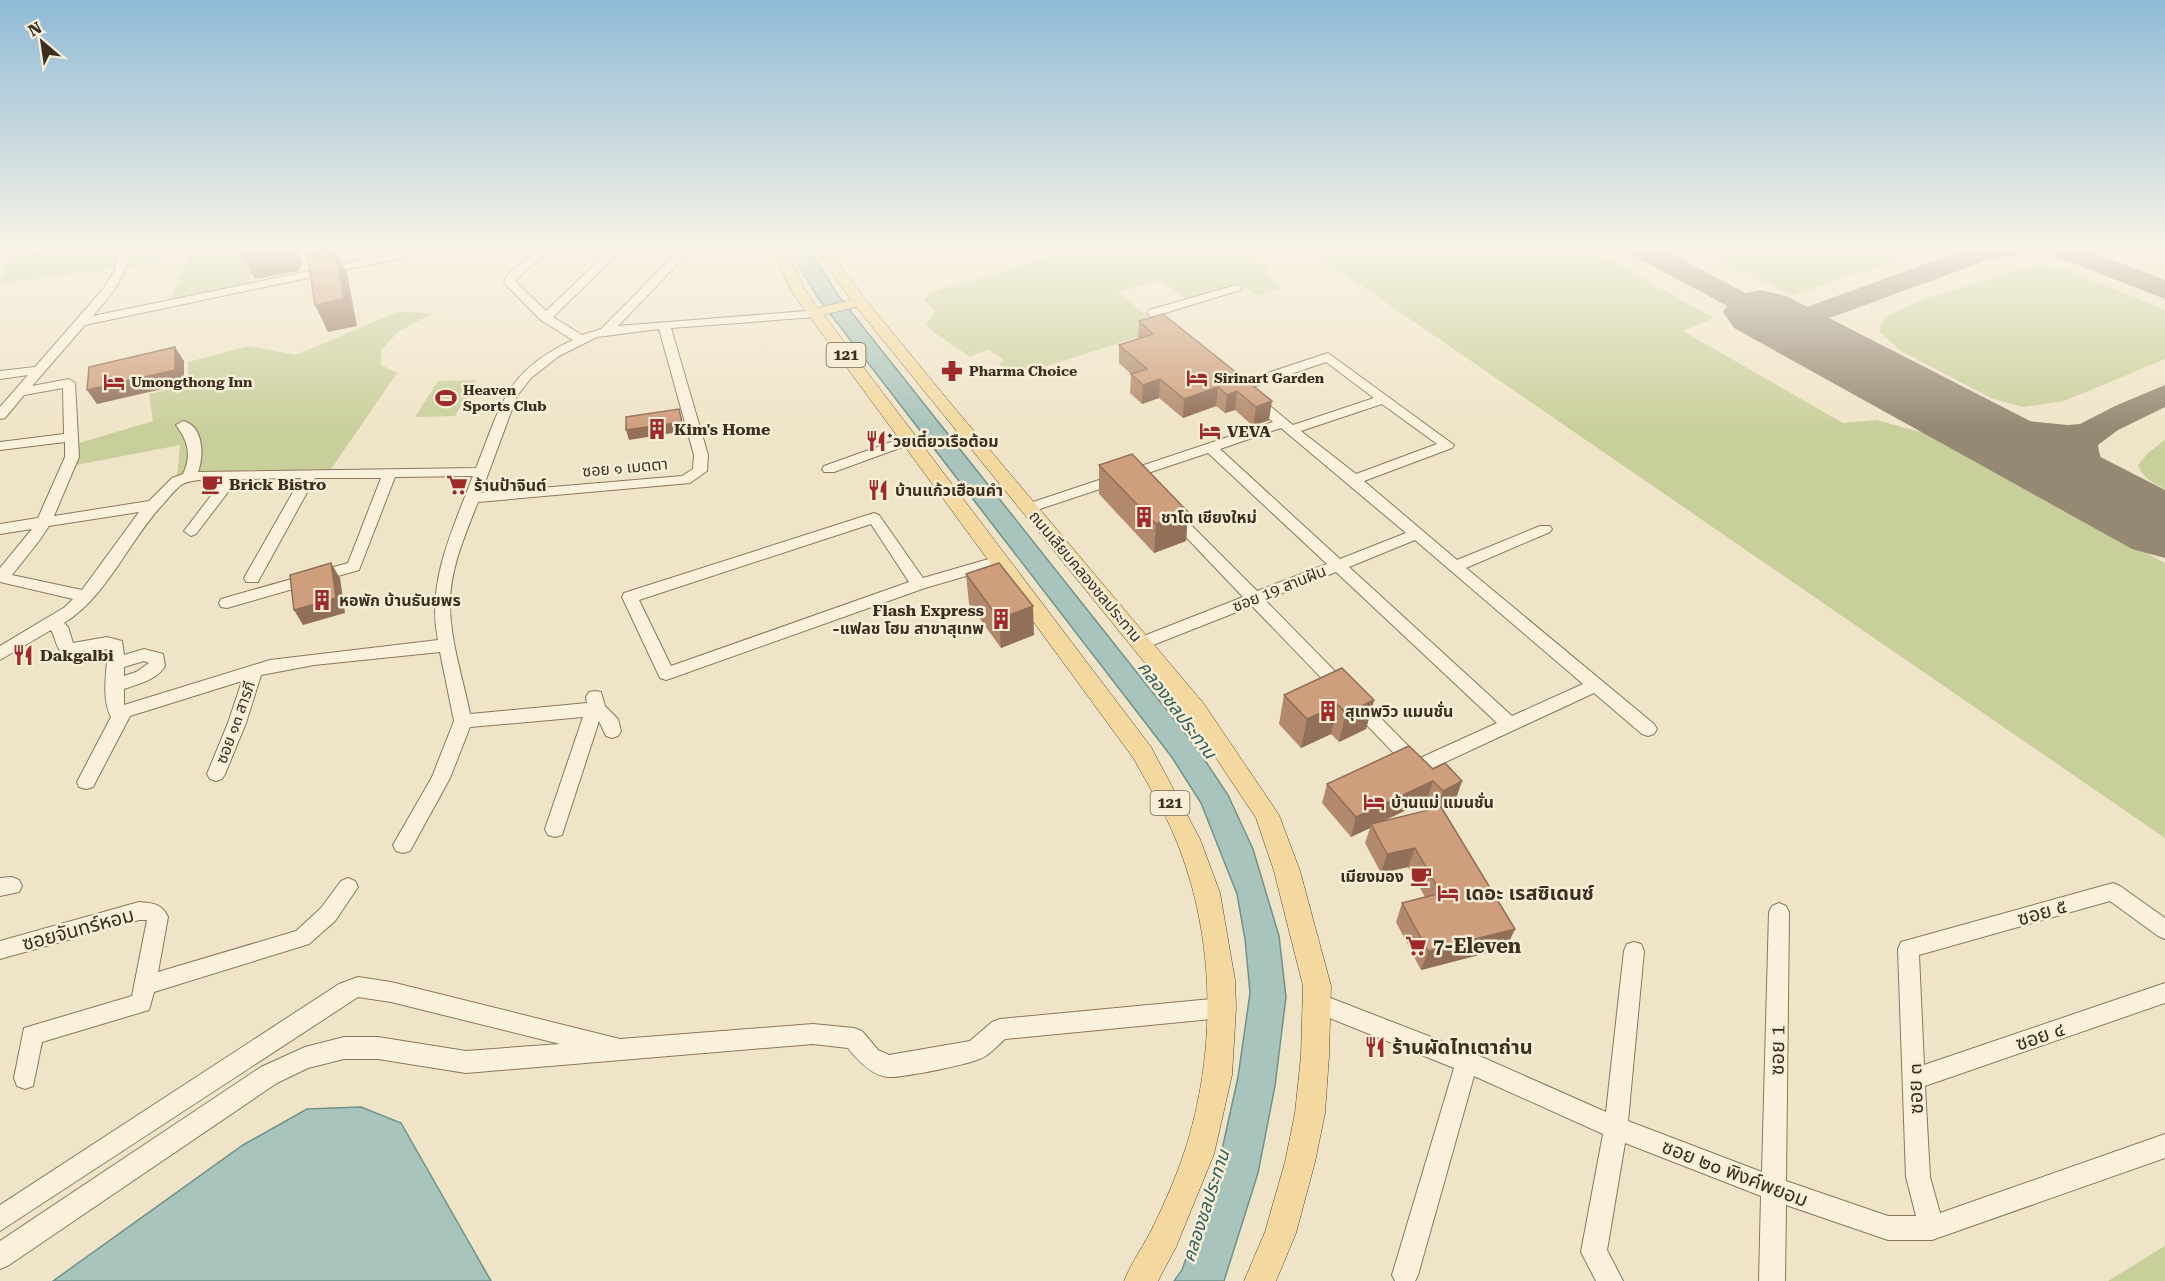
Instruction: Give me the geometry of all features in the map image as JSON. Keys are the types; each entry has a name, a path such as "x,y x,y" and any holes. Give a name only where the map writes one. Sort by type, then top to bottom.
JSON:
{"main road":[{"name":"121","path":"816,309 908,440 1143,753 1188,839 1207,893 1218,955 1222,1008 1218,1075 1199,1154 1165,1236 1140,1281"},
{"path":"819,312 832,309"},
{"name":"ถนนเลียบคลองชลประทาน","path":"859,309 1142,643 1196,710 1267,815 1287,871 1317,986 1315,1056 1310,1113 1300,1162 1280,1233 1260,1281"}],"street":[{"path":"0,415 93,309"},
{"path":"82,322 145,309"},
{"path":"537,309 546,318 580,339"},
{"path":"546,318 555,309"},
{"path":"606,331 628,309"},
{"path":"1168,309 1153,313 1187,342"},
{"path":"403,845 441,778 463,721 443,626 442,603 446,573 472,498 517,385 555,353 580,339 606,331 819,312"},
{"name":"ซอย ๑ เมตตา","path":"472,498 685,480 700,471 701,455 664,325"},
{"path":"1354,480 1447,445 1328,357 1235,383 1286,427 1354,480 1648,729"},
{"path":"0,375 38,370"},
{"path":"20,393 69,383 72,457 45,520 34,538 3,575 6,579 86,596"},
{"path":"1029,508 1136,478 1210,447 1383,399"},
{"path":"183,425 191,432 196,455 196,465 189,477"},
{"path":"0,446 72,436"},
{"path":"829,469 908,440"},
{"path":"1210,447 1509,723"},
{"path":"0,654 52,625 71,611 86,596 152,505 177,481 189,477 234,475 310,476 482,472"},
{"path":"191,531 234,475"},
{"path":"227,603 354,566 389,475"},
{"path":"252,578 310,476"},
{"path":"0,529 45,520 152,505"},
{"path":"1165,506 1418,767 1595,684"},
{"path":"920,584 874,518 630,597 666,674 920,584 999,561"},
{"path":"1455,567 1545,529"},
{"name":"ซอย 19 สานฝัน","path":"1142,643 1417,534"},
{"path":"52,625 60,627 65,646 69,650 113,643 116,645 115,685 118,713 254,670 314,659 447,645"},
{"path":"115,685 142,676 157,666 157,658 144,655 116,663"},
{"name":"ซอย ๑๓ สารภี","path":"216,774 237,723 254,670"},
{"path":"463,721 596,703"},
{"path":"596,703 609,719 612,730"},
{"path":"555,829 596,703"},
{"path":"86,782 123,712"},
{"path":"146,985 270,950 302,938 335,908 348,887"},
{"name":"ซอย ๕","path":"1908,949 2113,892 2165,930"},
{"name":"ซอยจันทร์หอม","path":"0,950 139,911 153,912 158,916 141,1003 32,1035 25,1078"},
{"name":"ซอย 1","path":"1772,1281 1779,912"},
{"name":"ซอย ๓","path":"1908,949 1918,1177 1932,1228"},
{"path":"1610,1281 1594,1252 1616,1128 1634,951"},
{"path":"0,1219 347,991 358,987 391,992 627,1049"},
{"name":"ซอย ๔","path":"1915,1079 2165,993"},
{"name":"ซอย ๒๐ พิงค์พยอม","path":"1316,1002 1467,1062 1616,1128 1774,1189 1888,1228 1932,1228 2165,1146"},
{"path":"0,1256 269,1075 305,1058 344,1048 378,1048 466,1062 813,1034 854,1038 870,1058 888,1066 956,1056 976,1050 1000,1029 1222,1008"},
{"path":"1405,1275 1467,1062"}],"green space":[{"path":"934,309 1138,309 1163,329 1013,377 999,364 1004,360 988,349 970,357 935,333 926,325 936,311"},
{"path":"1395,309 1697,309 1714,318 1683,331 1843,423 1876,420 1928,434 2165,563 2165,838"},
{"path":"1903,309 2162,309 2165,310 2165,359 2064,401 2023,407 1993,399 1899,350 1879,331 1884,318"},
{"path":"397,312 434,313 399,331 381,350 381,365 397,373 331,469 218,472 177,477 180,445 76,465 79,443 153,421 149,394 188,385 188,362 249,346 296,355"},
{"name":"Heaven Sports Club","path":"476,380 455,416 415,417 438,381"},
{"path":"2165,440 2165,489 2146,477 2138,465 2148,453"},
{"path":"2165,1246 2165,1281 2108,1281"}],"water":[{"name":"คลองชลประทาน","path":"826,309 849,309 1196,747 1228,795 1253,849 1279,936 1286,997 1275,1086 1258,1173 1224,1281 1174,1281 1182,1270 1220,1159 1238,1077 1250,993 1245,939 1237,894 1201,803 1171,756"},
{"path":"361,1107 401,1123 491,1281 53,1281 243,1145 307,1109"}],"building":[{"path":"1163,314 1272,401 1256,407 1237,391 1227,395 1218,387 1184,399 1160,379 1143,385 1131,374 1147,369 1119,345 1153,334 1139,321"},
{"path":"175,347 175,370 87,390 89,367"},
{"path":"679,409 682,422 626,430 626,417"},
{"path":"1132,454 1188,512 1156,524 1099,465"},
{"path":"331,563 336,598 294,610 290,575"},
{"path":"999,563 1033,606 999,619 966,574"},
{"path":"1342,668 1374,700 1346,713 1338,705 1307,719 1284,695"},
{"path":"1409,746 1433,769 1445,763 1462,781 1443,791 1433,781 1356,817 1327,784"},
{"name":"เดอะ เรสซิเดนซ์","path":"1441,807 1515,929 1428,951 1402,903 1441,893 1415,848 1387,854 1371,824"}],"taxiway":[{"path":"1754,309 1760,312"},
{"path":"1784,325 1828,309"},
{"path":"2158,524 2102,485 2089,471 2082,458 2081,445 2090,433 2098,428 2165,395"},
{"path":"1930,403 1968,418 2008,429 2048,435 2089,434"}],"runway":[{"path":"1760,312 2165,528"}],"place":[{"name":"Pharma Choice","path":"952,371"},
{"name":"Sirinart Garden","path":"1197,378"},
{"name":"Umongthong Inn","path":"114,382"},
{"name":"Heaven Sports Club","path":"446,398"},
{"name":"Kim's Home","path":"657,429"},
{"name":"VEVA","path":"1210,431"},
{"name":"๋วยเตี๋ยวเรือต้อม","path":"876,441"},
{"name":"Brick Bistro","path":"212,484"},
{"name":"ร้านป้าจินต์","path":"457,485"},
{"name":"บ้านแก้วเฮือนคำ","path":"878,490"},
{"name":"ชาโต เชียงใหม่","path":"1144,517"},
{"name":"หอพัก บ้านธันยพร","path":"322,600"},
{"name":"Flash Express -แฟลช โฮม สาขาสุเทพ","path":"1001,619"},
{"name":"Dakgalbi","path":"23,655"},
{"name":"สุเทพวิว แมนชั่น","path":"1328,711"},
{"name":"บ้านแม่ แมนชั่น","path":"1374,802"},
{"name":"เมียงมอง","path":"1421,876"},
{"name":"เดอะ เรสซิเดนซ์","path":"1448,893"},
{"name":"7-Eleven","path":"1416,946"},
{"name":"ร้านผัดไทเตาถ่าน","path":"1375,1047"}]}
